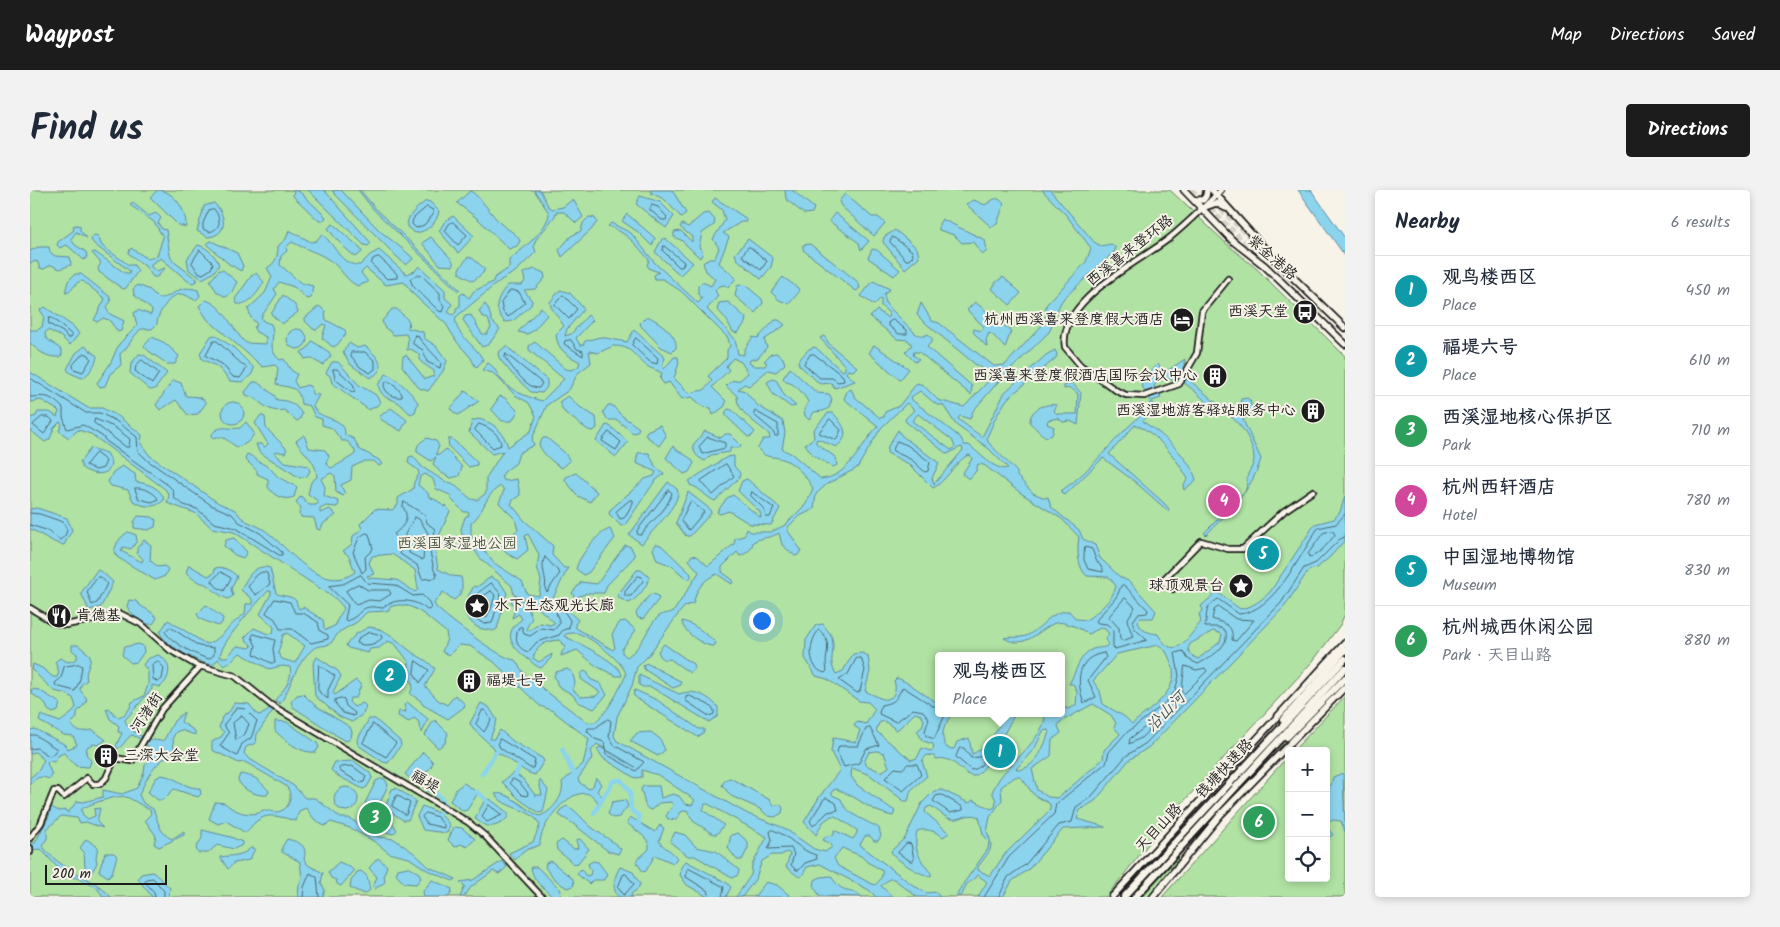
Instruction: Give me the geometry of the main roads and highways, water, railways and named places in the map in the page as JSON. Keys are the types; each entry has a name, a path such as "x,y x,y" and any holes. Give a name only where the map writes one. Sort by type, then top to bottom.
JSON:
{"highway":[{"path":"1260,750 1303,695 1345,650"},
{"name":"钱塘快速路","path":"1124,897 1345,659"},
{"name":"钱塘快速路","path":"1135,897 1345,668"},
{"path":"1266,756 1345,678"}],"main road":[{"name":"紫金港路","path":"1184,190 1233,241 1265,266 1345,344"},
{"path":"1193,199 1199,202 1203,200 1207,190"},
{"name":"紫金港路","path":"1217,192 1274,258 1345,328"},
{"path":"1202,208 1216,203 1221,204 1259,241"},
{"name":"天目山路","path":"1112,897 1345,643"},
{"path":"1153,897 1222,814 1345,687"}],"water":[{"path":"158,190 170,194 179,203 186,221 186,227 178,225 150,197"},
{"path":"294,190 300,192 326,217 323,221 319,221 293,196"},
{"path":"308,190 324,190 371,243 368,246 364,245"},
{"path":"341,190 380,231 413,259 406,265 397,257 332,191"},
{"path":"358,190 460,290 458,291 374,210"},
{"path":"534,190 540,190 548,206 552,209 563,207 572,200 574,201 583,217 576,223 564,212 556,212 555,216 535,241 536,252 515,272 501,280 456,317 456,323 461,334 483,360 477,367 457,342 446,324 415,296 404,282 386,285 366,268 361,273 368,282 358,286 322,256 292,242 286,247 287,251 281,256 280,265 301,283 313,286 311,298 307,299 294,287 279,282 274,289 277,294 261,317 263,321 271,324 273,351 280,360 284,359 291,370 297,374 294,381 298,388 307,385 311,387 312,394 319,395 313,406 316,411 341,424 345,435 354,439 359,449 379,460 382,464 379,466 374,461 365,461 352,467 351,480 341,485 345,494 343,496 336,492 335,476 331,473 321,479 325,487 324,496 338,501 339,504 337,507 326,506 320,509 320,513 330,509 336,515 324,523 320,530 317,529 314,518 301,517 299,514 301,508 296,502 301,496 309,505 316,505 319,502 308,494 311,482 317,477 316,471 312,461 296,441 304,435 309,448 325,450 329,456 326,463 331,468 355,454 355,450 347,441 342,441 332,428 322,425 322,419 315,417 310,406 301,404 296,390 276,384 278,368 275,365 263,367 207,319 199,306 205,300 212,303 218,307 246,343 266,344 266,337 256,332 254,328 257,324 251,318 248,309 265,293 272,277 267,268 277,256 278,246 286,239 289,230 311,242 316,241 322,234 343,259 353,264 360,265 370,255 379,250 406,274 415,271 419,266 445,290 445,298 452,304 448,312 453,315 456,312 456,308 460,306 460,295 463,293 469,298 474,291 493,282 494,278 509,268 509,260 527,245 544,226 549,213"},
{"path":"651,190 672,190 686,213 681,217 664,199 651,193"},
{"path":"785,190 792,190 814,208 812,213 804,214 786,199"},
{"name":"沿山河","path":"1042,190 1050,190 1094,242 1101,246 1111,244 1115,247 1115,251 1064,298 1049,332 998,382 973,411 970,419 960,416 958,419 982,437 1005,392 1046,355 1055,350 1056,358 1007,399 987,437 988,442 1017,472 1017,476 1033,493 1045,498 1048,497 1051,507 1079,530 1083,539 1095,545 1100,558 1120,577 1130,582 1156,611 1153,618 1141,618 1138,621 1139,624 1145,631 1158,634 1164,643 1170,647 1176,647 1187,640 1201,622 1199,614 1203,610 1201,606 1217,592 1240,609 1260,601 1270,592 1315,524 1334,519 1340,512 1345,496 1345,540 1330,557 1318,567 1308,571 1285,606 1149,747 1129,760 1095,801 1080,810 1077,819 1106,827 1063,829 1029,869 1012,881 1003,897 978,897 987,882 978,875 966,885 962,895 956,897 988,849 989,842 983,834 979,817 970,815 952,819 931,806 926,808 925,812 949,833 943,837 931,831 917,831 917,849 931,876 922,874 908,866 891,851 905,838 922,803 934,791 942,790 969,803 973,800 991,809 995,807 996,800 992,792 999,779 1036,738 1044,717 1065,717 1065,708 1069,709 1076,705 1077,691 1073,684 1069,684 1078,664 1088,651 1108,645 1106,638 1109,634 1105,629 1100,628 1089,634 1058,622 1025,641 1012,641 1004,638 1028,635 1052,616 1062,612 1069,611 1076,619 1086,620 1100,610 1108,601 1116,586 1109,577 1087,576 1081,568 1078,558 1079,537 1062,519 1022,494 984,465 978,464 976,471 969,479 962,474 972,459 970,455 961,460 933,488 909,464 887,453 888,446 898,430 902,436 939,463 932,478 934,484 963,450 962,447 947,454 906,422 905,419 914,410 907,403 881,428 857,468 827,484 816,494 814,509 798,517 788,527 788,531 801,550 798,555 795,556 782,545 779,533 760,539 753,542 752,547 740,556 737,552 722,567 722,572 733,580 732,584 717,574 701,586 696,594 694,603 685,606 648,656 637,667 632,686 617,717 614,736 617,741 748,814 784,828 814,849 825,852 832,847 831,844 823,840 826,836 834,835 834,830 853,839 857,833 857,830 835,816 831,816 823,822 816,835 804,822 820,796 840,770 831,752 833,738 856,742 860,730 854,726 857,722 866,724 875,709 868,702 859,701 827,679 816,676 805,658 806,640 816,625 823,624 831,636 833,643 832,665 836,674 843,671 853,654 862,653 868,656 870,671 865,691 880,698 888,699 893,695 895,689 894,681 897,678 935,701 935,717 950,717 943,734 944,743 947,748 954,749 957,742 969,738 972,754 991,739 998,728 1001,717 1013,717 990,759 978,774 970,775 949,760 936,759 934,756 927,755 922,761 927,776 911,790 908,801 904,801 870,775 852,768 851,776 857,785 895,811 893,816 878,811 836,789 832,791 832,795 841,799 843,804 852,813 879,828 881,836 878,841 874,841 870,836 865,836 860,845 914,886 927,893 936,892 940,897 917,897 894,879 889,879 881,886 893,897 876,897 869,890 820,864 807,867 802,876 799,877 786,867 790,854 787,852 781,855 772,855 762,861 756,878 742,897 736,897 751,875 752,865 767,837 708,804 705,804 703,810 724,825 717,834 713,834 693,821 687,810 681,812 676,820 668,819 666,816 673,805 671,802 659,803 651,810 648,809 641,790 643,786 659,786 661,798 673,794 679,796 685,804 692,805 695,800 658,775 642,770 642,777 635,778 603,758 597,749 600,747 634,766 597,744 591,751 593,757 578,779 580,783 589,789 593,786 596,778 601,784 597,791 602,796 601,803 599,805 592,796 583,793 573,796 563,803 546,824 541,835 540,845 523,851 515,860 509,853 533,842 540,825 531,815 505,803 495,794 505,795 540,816 545,814 560,797 562,782 583,764 589,739 553,711 540,706 494,662 470,646 459,645 449,655 442,652 447,639 446,632 420,612 406,605 390,607 389,611 367,612 357,622 339,632 331,643 313,649 302,661 280,704 275,700 289,681 290,667 282,666 269,669 240,653 224,666 218,659 213,665 183,653 162,637 160,632 168,620 207,644 212,642 245,614 246,604 252,604 252,599 241,590 252,573 260,568 270,568 276,593 294,599 299,609 303,607 323,620 326,630 336,625 344,608 336,599 234,532 212,528 195,513 167,503 169,495 165,489 91,434 78,430 69,438 59,431 62,424 60,422 54,428 50,439 45,442 30,430 30,418 36,416 38,412 50,412 57,417 59,411 41,400 30,402 30,372 88,408 102,408 118,416 142,435 141,444 150,456 216,502 235,510 244,520 263,529 294,557 318,574 330,578 342,578 355,572 349,556 343,551 352,544 353,536 362,529 360,524 375,509 392,510 398,505 398,498 413,489 414,482 419,474 418,470 408,463 409,457 413,456 422,467 446,482 452,483 471,499 477,500 486,493 486,478 503,451 492,454 469,432 472,421 484,420 498,428 508,447 531,431 536,416 529,403 515,395 493,373 482,370 488,363 509,387 519,393 542,401 564,379 529,350 529,346 535,342 566,369 572,370 578,367 580,362 564,351 557,340 556,334 564,326 551,307 550,302 560,290 570,293 584,309 567,329 565,336 571,334 588,315 593,320 576,338 580,345 583,345 585,341 600,337 627,342 634,330 665,358 662,366 664,369 674,357 678,357 679,363 674,378 689,393 704,390 712,381 708,376 727,358 727,350 730,346 728,338 682,292 663,279 655,279 654,275 659,272 650,269 647,265 649,260 640,249 626,236 608,226 611,223 631,233 655,263 698,303 702,299 698,294 698,286 702,282 711,286 715,279 706,271 703,263 709,258 715,258 719,248 713,239 725,220 722,210 712,202 715,198 744,217 747,222 741,222 723,233 729,237 719,263 736,278 728,288 725,285 719,286 715,290 718,296 707,309 735,339 738,354 744,355 744,350 753,337 758,338 775,320 779,320 785,325 764,340 767,347 758,358 750,360 749,363 755,366 765,366 767,363 764,361 771,354 776,353 783,358 785,364 776,372 768,370 749,386 744,384 738,389 745,391 757,405 783,421 785,433 782,449 792,454 821,479 831,477 847,466 878,426 844,399 847,391 851,389 855,397 880,418 884,417 885,412 899,406 917,383 923,385 938,400 964,407 994,375 976,365 923,321 917,315 921,303 932,321 939,323 994,366 1005,365 1045,322 1046,305 1086,262 1091,248 1066,215","holes":["613,346 620,346 629,350 647,366 662,373 660,379 664,384 669,382 682,399 692,397 703,407 711,408 713,415 725,406 726,401 712,387 729,370 726,366 733,358 741,362 748,373 740,380 731,381 726,386 737,396 740,407 744,412 769,434 770,439 763,439 758,448 760,452 789,462 797,468 813,488 806,504 785,525 771,532 751,532 747,529 744,536 735,538 734,544 708,566 697,556 692,555 689,560 699,572 674,611 659,616 651,625 642,642 627,657 622,653 622,649 636,630 625,621 620,622 612,634 615,648 613,650 576,628 575,624 578,620 561,604 552,607 550,604 568,568 564,568 552,555 553,546 524,520 511,504 520,495 517,479 505,481 501,478 504,472 516,463 519,453 534,445 532,439 547,405 569,390 578,373 591,363 589,351 598,353","920,391 937,405 943,405 956,425 988,448 1008,468 993,465 969,445 964,445 961,438 912,400 911,397","918,414 952,440 955,447 951,450 912,421","425,474 433,479 436,489 450,495 452,500 464,512 468,512 469,515 465,517 461,529 463,538 461,541 471,545 480,558 512,586 514,595 529,600 555,623 550,625 541,623 528,631 527,627 532,618 526,604 522,600 514,599 511,601 515,609 512,618 519,614 522,619 510,635 517,650 541,668 551,658 552,654 539,662 533,658 537,650 550,641 559,640 566,647 561,656 577,650 596,666 616,676 622,676 615,665 607,659 564,636 576,633 587,637 600,646 620,664 626,675 612,702 593,723 585,721 525,675 515,660 487,646 462,629 436,607 434,603 443,592 454,600 457,598 462,590 461,577 452,576 438,569 435,551 447,543 439,536 450,511 446,505 444,507 438,501 429,497 428,493 418,485 420,477","501,486 504,490 499,503 515,519 518,530 507,538 502,546 506,553 517,559 528,550 525,536 528,534 539,555 537,567 541,580 539,596 527,594 522,581 494,563 471,535 471,523 479,514 491,493","392,554 415,570 418,589 415,592 397,580 369,578 367,576 374,574 369,563 372,556","268,591 271,591 271,594 260,614 274,627 273,633 268,634 254,628 244,638 252,646 250,648 237,646 227,657 220,657 221,651 232,633","1213,631 1222,634 1220,642 1198,659 1191,655 1188,649 1190,644","287,633 305,646 295,663 282,659 278,653 283,635","1158,645 1167,653 1173,670 1173,680 1164,696 1132,724 1125,717 1103,704 1100,691 1093,681 1117,654","1093,704 1111,715 1116,723 1114,727 1120,734 1104,750 1103,759 1058,798 1048,797 1037,790 1032,769 1051,756 1052,740 1061,733 1058,726 1060,722","915,713 921,715 924,720 922,727 917,731 923,741 933,744 934,749 930,751 922,748 917,758 911,760 876,731 879,723 884,721 897,730","1048,730 1045,744 1035,761 1025,768 1016,769 1035,748 1043,731","877,751 884,753 889,767 881,772 866,765 865,760 869,752","1015,777 1021,777 1033,794 1050,804 1050,810 1005,854 990,876 978,870 978,867 990,851 991,843 987,832 990,817 1002,800 1001,787","842,848 861,856 867,862 882,870 882,876 875,885 838,866 834,858"]},
{"path":"1298,190 1311,190 1345,238 1345,256"},
{"path":"470,191 500,223 516,236 520,241 517,246 509,249 478,219 457,203"},
{"path":"845,194 872,217 878,217 885,223 874,236 841,206 839,201"},
{"path":"640,196 660,202 674,216 666,228 636,204"},
{"path":"994,199 999,199 1004,204 997,224 991,227 966,204 974,200 985,205"},
{"path":"426,201 430,202 439,211 438,215 434,223 427,229 415,233 407,227 408,219"},
{"path":"133,203 149,216 156,213 161,218 158,223 162,229 166,230 170,255 173,261 198,280 193,283 189,282 161,258 151,264 151,267 156,271 165,268 157,277 153,277 145,266 128,253 131,248 148,259 157,256 163,237 154,222 130,205"},
{"path":"214,203 221,213 223,223 219,232 208,237 197,231 204,206"},
{"path":"709,213 715,220 714,225 702,233 699,247 703,252 700,258 681,240 674,237 674,232 681,231 692,242 692,237 680,227 682,224 688,227 703,214"},
{"path":"835,213 869,241 861,250 859,243 829,221"},
{"path":"627,214 655,238 652,246 638,232 622,221"},
{"path":"453,216 474,236 458,253 439,231 445,221"},
{"path":"589,217 595,218 597,222 562,257 559,250 571,236 581,231 583,223"},
{"path":"942,219 985,240 987,251 982,255 973,242 962,243 954,235 939,230 939,224"},
{"path":"333,224 362,252 356,257 344,247 328,228"},
{"path":"73,226 80,226 80,230 87,238 76,232 71,239 75,245 86,252 87,257 84,260 68,246 65,245 60,248 57,245 58,242 74,230"},
{"path":"895,230 917,248 919,257 905,269 883,242 884,237"},
{"path":"94,235 98,236 102,246 129,265 134,265 138,271 126,288 123,289 99,272 98,268 101,263 92,253 95,252 125,273 130,273 130,271 95,245 91,240"},
{"path":"431,237 453,261 453,266 440,265 422,243"},
{"path":"665,238 693,263 680,275 655,252 662,239"},
{"path":"748,239 773,258 771,267 761,279 737,259 735,254"},
{"path":"211,241 237,253 243,266 241,271 229,264 206,244"},
{"path":"810,244 858,282 860,288 856,291 803,250 803,245"},
{"path":"198,245 211,253 219,265 213,273 202,279 189,270 187,259"},
{"path":"38,247 49,247 50,252 55,256 70,257 71,265 60,269 51,265 44,269 40,268 37,261 30,263 30,251"},
{"path":"872,249 877,250 900,270 894,276 868,258"},
{"path":"468,257 484,268 484,272 473,281 459,273 459,269"},
{"path":"535,269 544,273 545,278 535,289 524,290 532,301 531,305 513,321 505,322 497,307 501,294 508,285 522,285 525,281 523,273"},
{"path":"219,270 223,270 237,282 232,292 226,297 217,292 210,281"},
{"path":"256,273 264,282 262,286 246,303 237,304 235,299 252,275"},
{"path":"75,274 81,274 109,296 111,301 106,308 110,314 124,321 121,331 118,332 109,320 103,318 97,322 94,320 105,299 83,281 78,282 69,292 65,293 68,281"},
{"path":"783,277 798,288 799,292 789,304 779,300 771,292"},
{"path":"1003,277 1021,293 1010,305 992,289 996,282"},
{"path":"873,281 890,289 884,294 886,304 916,334 924,336 928,334 933,340 927,347 972,386 971,395 919,352 914,352 913,355 919,359 915,362 905,352 912,345 908,340 897,339 870,317 877,310 888,318 889,313 881,306 881,298 874,305 861,296"},
{"path":"744,284 762,299 763,303 755,313 735,296 737,286"},
{"path":"138,285 150,290 158,298 163,298 185,288 198,290 200,296 196,300 181,294 173,297 159,315 157,324 152,329 141,329 120,354 121,365 110,374 105,386 100,387 97,383 110,364 119,344 137,326 134,313 138,310 151,315 152,310 134,295 133,289"},
{"path":"283,295 295,305 298,312 282,324 271,314"},
{"path":"728,302 746,318 738,333 733,332 726,319 717,309 719,303"},
{"path":"975,302 1011,331 1005,348 989,333 986,340 987,347 973,332 974,329 981,331 984,327 967,310"},
{"path":"485,304 492,321 500,329 489,344 482,347 463,320 465,316 471,315 482,334 487,334 491,327 488,319 481,315 479,311"},
{"path":"319,306 325,311 326,320 345,330 346,334 333,347 322,338 326,325 323,324 316,330 305,321 305,318"},
{"path":"45,307 74,327 79,334 70,345 60,336 48,330 45,333 46,338 62,350 62,355 59,357 43,353 30,343 30,330 37,330 42,327 44,316 40,310"},
{"path":"541,307 547,315 533,331 527,334 518,332"},
{"path":"392,309 397,309 409,321 408,328 423,332 424,338 436,346 447,361 443,371 428,391 419,388 402,366 403,356 406,355 425,379 434,376 434,371 421,362 419,354 411,349 407,350 408,339 406,334 394,335 384,327 382,321"},
{"path":"647,316 671,333 676,343 676,348 672,352 661,347 641,326 640,323"},
{"path":"293,329 301,329 307,335 307,343 301,349 293,349 287,343 287,335"},
{"path":"215,335 234,348 254,368 252,374 243,382 230,381 218,367 202,359 200,353 211,336"},
{"path":"824,336 830,345 857,367 853,371 848,370 846,373 855,381 835,388 831,383 820,384 799,365 798,361 809,349 815,347 842,371 845,370 845,366 820,338"},
{"path":"152,337 165,343 179,356 175,364 167,364 146,349 144,346"},
{"path":"312,341 329,352 331,356 323,365 310,358 305,359 301,352 308,348"},
{"path":"349,343 357,348 365,346 374,354 380,367 376,374 370,378 351,365 343,352"},
{"path":"874,345 909,369 900,380 869,353"},
{"path":"85,346 97,356 92,369 82,378 70,373 67,369 76,353"},
{"path":"506,346 547,380 547,387 542,393 531,392 499,358 498,353"},
{"path":"139,354 144,355 167,373 155,389 150,390 130,373 131,364"},
{"path":"1185,359 1182,374 1220,406 1236,411 1240,408 1241,399 1247,398 1250,400 1253,412 1243,420 1261,459 1257,471 1245,491 1247,476 1254,459 1252,446 1242,428 1225,413 1212,407 1187,385 1174,379 1166,379 1158,381 1154,386 1161,398 1152,401 1155,407 1143,421 1176,448 1190,467 1196,480 1184,490 1183,486 1188,479 1173,456 1150,433 1135,425 1109,454 1164,503 1169,509 1168,511 1134,481 1103,458 1065,495 1062,494 1061,491 1085,472 1127,428 1150,408 1150,398 1141,385 1146,375 1158,364 1162,370 1167,371"},
{"path":"332,362 338,362 359,385 376,395 380,402 378,405 369,410 332,383 330,376 326,373"},
{"path":"790,368 817,393 829,394 832,399 829,408 814,412 809,420 805,416 804,410 808,402 802,392 783,378"},
{"path":"386,374 399,382 416,400 418,403 415,412 411,414 399,403 382,394 378,385"},
{"path":"773,379 777,381 784,395 796,406 791,407 773,394 767,382"},
{"path":"173,380 181,383 186,396 204,400 206,403 198,414 188,415 176,400 160,410 156,405"},
{"path":"253,382 257,382 274,395 277,400 294,405 302,414 300,419 297,421 284,410 273,410 246,395 245,392"},
{"path":"1072,383 1081,393 1078,425 1070,421 1063,422 1058,418 1048,420 1047,424 1054,427 1052,435 1047,437 1030,423 1030,418 1039,408 1048,405 1057,405 1054,411 1057,414 1077,414 1078,394 1071,388 1064,389 1064,386"},
{"path":"465,391 479,401 458,415 450,409"},
{"path":"500,396 505,398 518,411 512,421 502,421 491,409"},
{"path":"568,396 580,407 596,417 597,428 593,431 588,430 564,412 559,402"},
{"path":"233,402 241,405 244,413 241,421 233,424 225,421 222,413 225,405"},
{"path":"608,405 612,405 621,415 639,428 637,432 633,433 617,420 608,420 603,412"},
{"path":"391,408 407,420 401,431 380,419 380,416"},
{"path":"728,409 732,410 755,432 752,436 748,437 727,417 725,413"},
{"path":"828,413 833,413 840,421 845,434 844,439 836,447 818,439 816,440 816,443 835,457 837,465 833,467 813,455 805,444 814,438 813,430"},
{"path":"261,415 265,417 266,428 287,449 285,453 275,451 275,454 285,462 308,466 310,471 307,476 300,478 259,452 256,444 261,444 265,447 268,444 255,423"},
{"path":"246,422 254,433 243,445 237,447 223,438 213,438 211,436 220,428 240,428"},
{"path":"606,425 610,426 628,442 616,457 596,441"},
{"path":"660,425 666,436 659,446 645,435 647,431"},
{"path":"705,431 721,438 725,434 730,434 741,445 739,448 730,448 730,452 711,455 705,461 696,455 693,445"},
{"path":"427,438 436,441 439,446 436,454 439,455 446,449 462,467 459,476 451,478 440,472 433,464 436,457 431,461 417,452 418,445"},
{"path":"543,438 547,438 565,453 570,461 562,468 549,458 539,445"},
{"path":"448,439 452,439 477,462 477,465 469,467 449,447"},
{"path":"673,446 694,463 689,472 684,474 666,458"},
{"path":"91,448 107,453 111,466 109,470 100,474 82,468 80,462"},
{"path":"638,453 649,453 655,466 664,474 655,481 625,525 621,526 609,514 610,510 645,479 654,476 656,472 636,463"},
{"path":"247,454 268,466 278,477 297,487 294,497 283,498 273,493 268,487 268,479 257,474 257,471 245,459"},
{"path":"734,456 734,466 740,473 739,478 715,501 690,485 689,481 727,457"},
{"path":"122,466 135,474 136,482 157,489 164,500 153,506 141,505 133,501 128,490 111,486 108,482 113,472"},
{"path":"576,473 597,492 590,502 578,496 565,480 566,477"},
{"path":"747,479 780,508 771,525 750,524 729,511 720,514 717,512 727,498 733,495 761,518 760,512 738,491 742,481"},
{"path":"668,482 677,489 678,495 671,509 642,544 629,535"},
{"path":"688,492 710,509 711,513 690,536 686,536 676,523"},
{"path":"1244,493 1231,509 1206,535 1204,533"},
{"path":"37,508 67,518 72,530 64,545 30,529 30,509"},
{"path":"138,516 152,517 156,520 155,527 148,530 134,528 134,522"},
{"path":"610,529 615,538 589,572 584,575 576,569 581,558 600,535"},
{"path":"128,532 136,535 137,541 131,549 123,547 121,551 142,562 143,559 137,553 137,548 144,540 151,545 150,560 158,567 164,566 168,569 165,576 155,580 117,557 114,552 116,546"},
{"path":"234,538 247,552 243,558 235,555 224,546 226,540"},
{"path":"656,544 661,545 691,574 688,580 672,566 657,560 653,549"},
{"path":"625,545 631,547 635,556 607,585 604,593 587,593 575,598 572,593 581,582 597,584"},
{"path":"189,565 208,576 214,573 215,568 224,568 237,576 231,589 233,596 228,599 225,598 207,585 193,579 186,572"},
{"path":"97,570 113,582 101,607 89,610 81,593"},
{"path":"637,570 641,570 649,577 642,592 629,603 619,598 618,594"},
{"path":"491,577 500,582 507,593 497,629 493,631 477,627 467,617 465,612 466,603 474,586 477,587"},
{"path":"650,594 657,595 659,599 643,619 638,618 636,613"},
{"path":"129,600 136,601 155,615 157,618 153,624 145,623 134,616 127,606"},
{"path":"206,605 223,618 222,623 218,626 200,619 197,614"},
{"path":"682,621 691,624 705,633 716,643 714,646 705,644 695,638 686,630"},
{"path":"369,627 387,633 435,669 425,686 438,700 447,705 455,695 465,704 464,707 448,719 423,705 420,700 410,694 413,686 408,674 409,662 395,644 388,641 379,648 370,649 368,653 348,648 346,645 356,634"},
{"path":"139,644 143,646 144,652 137,662 131,663 122,655 124,647"},
{"path":"664,644 693,664 694,668 690,673 670,659 665,660 660,656 658,651"},
{"path":"72,645 78,645 90,655 90,662 86,673 87,680 81,685 80,690 87,699 77,712 77,718 71,723 75,729 83,731 93,730 106,740 98,745 93,744 87,747 86,754 91,761 89,767 76,766 64,753 59,755 54,762 50,761 47,763 52,775 50,779 39,777 30,784 30,778 39,770 44,760 35,752 30,754 30,730 35,729 64,744 68,749 77,745 73,736 64,735 39,721 41,715 60,722 71,714 76,707 73,698 67,694 54,691 32,670 33,664 42,668 53,677 57,677 59,672 55,662 60,658 68,662 77,659 77,654 72,650"},
{"path":"158,655 168,665 167,679 160,687 152,685 152,689 125,720 135,733 159,741 164,740 174,721 184,712 181,722 195,731 195,735 181,730 176,732 173,737 174,753 167,756 157,765 139,795 143,803 153,809 160,826 167,836 172,839 184,831 184,835 159,847 154,844 156,836 145,820 151,814 150,810 122,796 102,800 81,810 88,819 95,816 94,809 100,808 97,822 103,828 86,822 80,823 77,818 61,816 47,829 47,839 42,845 57,861 95,883 111,897 104,897 96,887 77,878 65,876 41,849 30,850 30,843 35,843 49,816 51,807 59,811 66,810 68,813 77,801 83,802 103,797 103,790 122,794 137,788 144,773 145,765 151,759 150,750 143,741 132,735 117,749 116,746 122,733 118,732 119,726 110,719 106,709 109,708 117,717 120,716 127,712 132,702 144,696 148,685 148,671 143,665 147,659"},
{"path":"317,657 338,671 341,676 333,692 335,695 356,680 361,685 356,698 350,698 349,702 354,707 363,703 366,706 363,714 352,722 340,717 315,696 313,664"},
{"path":"646,663 680,681 681,685 673,688 645,670 643,666"},
{"path":"567,669 572,672 575,682 573,690 581,697 596,696 600,692 581,679 581,674 584,671 588,673 590,679 601,684 607,695 594,709 578,702 573,695 558,686 554,675 556,672"},
{"path":"639,675 679,694 690,692 705,696 718,707 718,716 709,722 651,687 639,685"},
{"path":"32,689 39,690 60,703 58,711 53,713 48,710 45,703 31,693"},
{"path":"635,690 657,700 699,729 704,729 704,732 698,737 639,700 633,695"},
{"path":"303,694 316,706 350,727 352,732 351,738 347,741 342,739 293,707 291,702 297,695"},
{"path":"407,702 428,719 422,733 418,721 414,718 409,722 398,716 399,711 406,712 404,705"},
{"path":"234,703 249,704 258,715 265,713 270,707 274,709 257,734 256,743 246,747 244,753 248,758 294,786 305,798 315,798 341,818 349,818 379,837 394,839 414,853 429,867 456,879 453,881 427,870 409,858 389,853 375,842 350,828 331,822 324,826 314,819 306,808 299,811 296,821 275,816 263,817 247,832 226,821 218,824 209,819 215,802 225,803 236,810 249,814 258,813 263,810 281,811 285,809 290,798 286,786 245,762 239,763 212,750 212,742 222,736 224,732 219,728 222,717 230,711"},
{"path":"481,703 489,707 497,720 490,739 494,739 500,730 514,742 542,758 544,761 535,775 525,771 496,752 473,729 470,723"},
{"path":"369,719 375,719 400,741 401,745 388,763 383,762 358,745 357,740"},
{"path":"275,721 287,722 317,743 319,747 316,752 299,749 289,743 275,731"},
{"path":"433,721 436,721 448,733 445,743 438,748 425,735"},
{"path":"651,732 660,739 665,750 658,756 630,741 637,733"},
{"path":"423,752 433,762 431,767 415,783 405,774"},
{"path":"354,761 370,773 372,778 367,787 363,789 338,776 331,770 335,762"},
{"path":"513,773 523,779 535,795 542,795 540,780 548,790 543,812 539,813 519,799 502,782"},
{"path":"1343,773 1345,832 1341,821 1330,821 1330,786 1333,777"},
{"path":"240,774 257,779 269,791 267,795 254,793 243,787 238,780"},
{"path":"161,775 200,789 201,794 198,797 174,789 163,800 158,800 148,792 156,778"},
{"path":"730,778 770,800 773,806 780,804 783,808 782,813 775,817 768,816 760,809 731,796 722,785 725,780"},
{"path":"385,779 388,785 380,803 375,806 365,803 376,781"},
{"path":"464,783 478,793 467,810 463,811 450,801 456,789"},
{"path":"346,787 354,791 358,799 354,807 346,811 338,807 334,799 338,791"},
{"path":"396,788 416,801 408,820 403,820 385,808 392,789"},
{"path":"490,799 508,813 508,817 496,825 488,826 475,818 485,800"},
{"path":"625,800 628,806 619,817 613,818 608,814 612,802"},
{"path":"422,806 435,811 444,819 450,826 447,833 423,830 417,816"},
{"path":"567,806 621,849 618,854 608,851 559,815 560,810"},
{"path":"372,810 391,821 397,830 393,834 373,824 367,813"},
{"path":"630,817 655,832 660,825 664,828 659,841 677,858 673,863 655,855 646,871 643,872 636,861 648,850 649,846 646,839 627,823"},
{"path":"454,827 462,828 475,839 467,847 461,844 455,847 448,840"},
{"path":"202,830 231,837 242,842 242,845 234,849 217,845 208,853 198,853 196,848 202,838"},
{"path":"675,832 685,835 696,847 716,851 739,870 738,875 732,878 695,856 688,856 670,842"},
{"path":"738,833 748,842 748,848 742,860 737,860 728,848 731,835"},
{"path":"86,839 98,847 97,863 92,872 88,872 85,867 84,852 80,848"},
{"path":"287,839 302,845 305,850 304,859 308,865 323,873 321,883 325,890 323,897 298,897 302,878 300,862 282,852 282,847"},
{"path":"580,839 589,849 578,863 574,864 557,850 556,844 562,840 574,849 578,848 576,840"},
{"path":"251,848 255,849 249,860 234,863 228,869 220,857 240,854"},
{"path":"105,853 114,853 117,856 112,873 108,877 99,871"},
{"path":"378,858 387,866 384,874 385,882 375,889 373,886 377,877 369,868"},
{"path":"502,861 507,867 499,874 493,871 471,887 464,897 460,897 465,886 460,882 473,880"},
{"path":"551,861 573,879 574,885 569,888 566,887 552,877 545,867 546,863"},
{"path":"593,861 598,862 607,874 604,880 593,880 589,884 577,874 581,869 586,876 590,875 591,871 588,864"},
{"path":"686,861 727,883 731,887 726,897 708,897 687,885 680,875 681,867"},
{"path":"339,862 354,871 341,886 337,884 336,880 331,878 328,872"},
{"path":"408,867 419,873 421,878 416,884 404,883 396,875 398,869"},
{"path":"531,867 537,867 561,890 560,897 553,897 536,880"},
{"path":"620,867 633,872 640,884 638,889 631,894 632,897 619,897 616,894 614,887 615,879"},
{"path":"361,871 367,876 370,890 365,894 350,888 351,881 357,872"},
{"path":"153,872 170,888 168,897 152,897 138,879 141,874"},
{"path":"831,876 843,889 854,892 862,897 820,896 814,887 815,880"},
{"path":"432,880 452,889 451,894 448,897 424,897 423,891"},
{"path":"766,882 777,885 789,895 788,897 754,897"}],"waterway":[{"path":"562,749 573,773"},
{"path":"482,774 496,752"},
{"path":"516,775 519,766"},
{"path":"594,813 613,781 621,780 630,792 631,810 639,816 639,823"},
{"path":"428,789 441,797 444,805 440,813"},
{"path":"477,792 486,800"}],"tunnel":[{"path":"1191,190 1268,266"},
{"path":"1202,190 1263,250"}],"place":[{"name":"西溪天堂","path":"1305,312"},
{"name":"杭州西溪喜来登度假大酒店","path":"1182,320"},
{"name":"西溪喜来登度假酒店国际会议中心","path":"1215,376"},
{"name":"西溪湿地游客驿站服务中心","path":"1313,411"},
{"name":"杭州西轩酒店","path":"1224,501"},
{"name":"中国湿地博物馆","path":"1263,554"},
{"name":"球顶观景台","path":"1241,586"},
{"name":"水下生态观光长廊","path":"477,606"},
{"name":"肯德基","path":"59,616"},
{"name":"福堤六号","path":"390,676"},
{"name":"福堤七号","path":"469,681"},
{"name":"观鸟楼西区","path":"1000,752"},
{"name":"三深大会堂","path":"106,756"},
{"name":"西溪湿地核心保护区","path":"375,818"},
{"name":"杭州城西休闲公园","path":"1259,822"}],"park label":[{"name":"西溪国家湿地公园","path":"457,544"}]}
